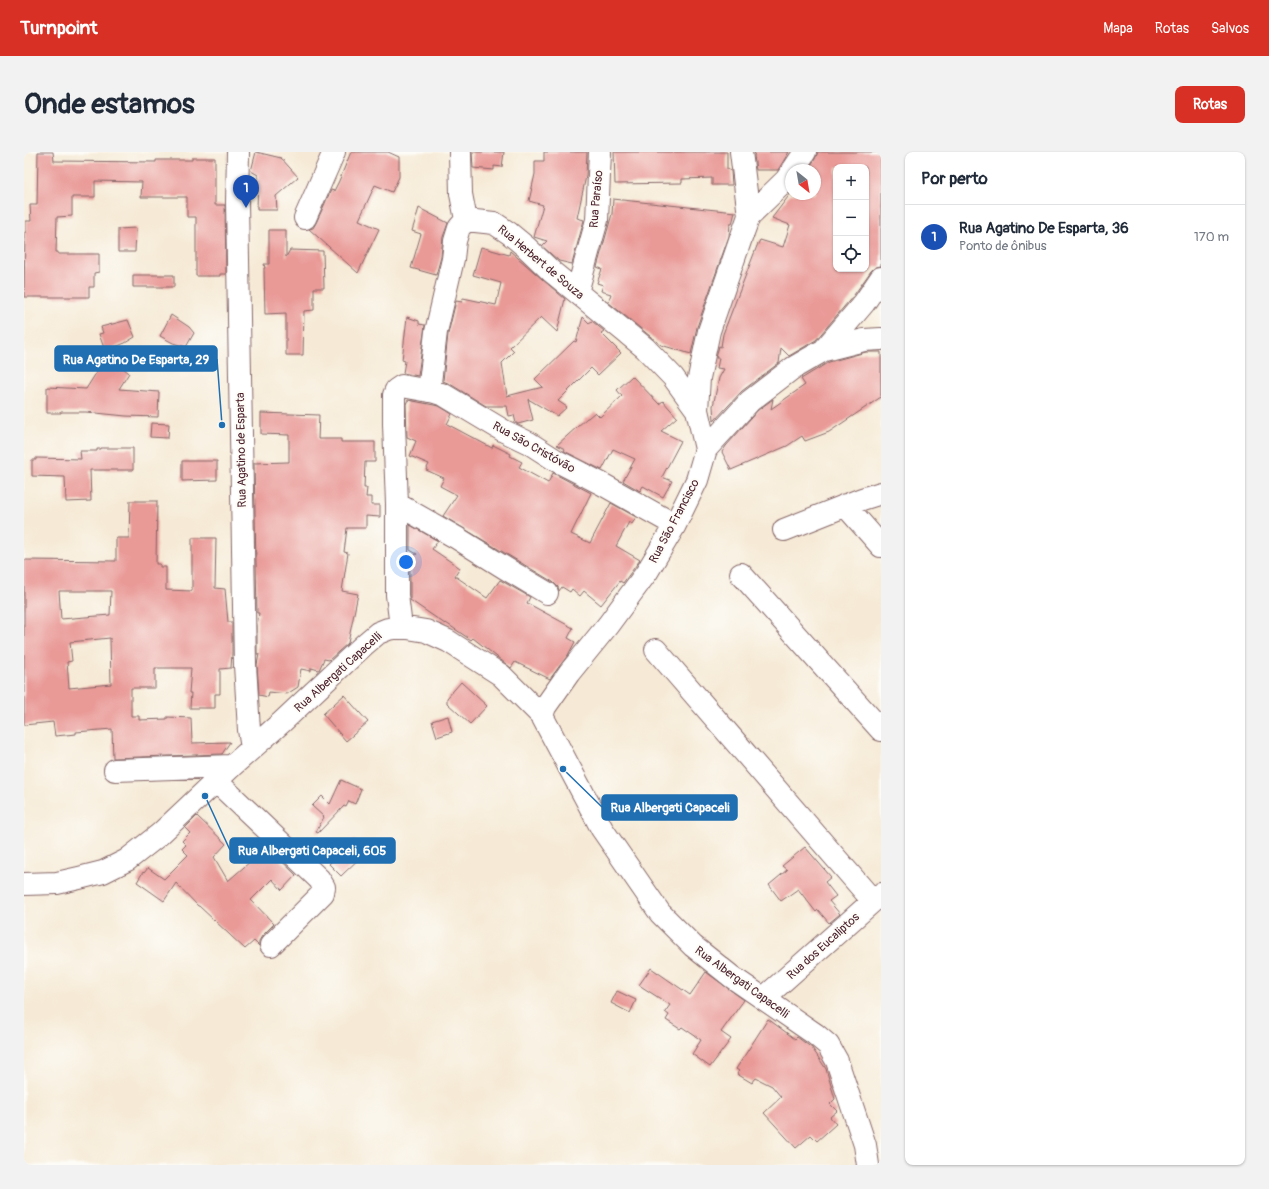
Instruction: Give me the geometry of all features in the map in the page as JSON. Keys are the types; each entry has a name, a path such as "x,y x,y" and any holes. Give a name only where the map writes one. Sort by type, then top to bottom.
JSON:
{"street":[{"name":"Rua Agatino de Esparta","path":"238,152 245,665 249,730 252,748"},
{"path":"305,218 334,152"},
{"path":"428,391 436,332 454,259 455,241 460,228 466,220 462,194 460,152"},
{"name":"Rua Paraíso","path":"576,291 597,220 600,152"},
{"path":"741,152 749,216"},
{"path":"797,164 806,152"},
{"name":"Rua São Francisco","path":"542,716 545,708 569,672 608,625 647,572 675,525 697,480 706,448 697,410 698,378 709,331 749,216 785,181"},
{"name":"Rua Herbert de Souza","path":"466,220 494,223 526,247 552,272 645,348 673,378 697,410"},
{"path":"824,350 864,303 881,278"},
{"path":"706,448 750,401 794,368 824,350 864,340 881,339"},
{"name":"Rua São Cristóvão","path":"397,504 394,395 396,390 402,386 444,395 557,461 602,484 675,525"},
{"path":"784,530 845,505 881,493"},
{"path":"401,627 397,595 397,504 457,538 547,593"},
{"path":"845,505 881,546"},
{"path":"741,574 881,730"},
{"name":"Rua Albergati Capacelli","path":"24,884 57,883 103,872 121,863 160,834 216,780 282,722 378,633 388,629 401,627 426,631 448,641 501,675 542,716 602,829 660,913 693,946 732,977 815,1034 828,1045 837,1062 865,1145 868,1165"},
{"path":"656,650 877,898"},
{"path":"115,770 232,766"},
{"path":"216,780 319,879 324,887 323,893 271,945"},
{"name":"Rua dos Eucaliptos","path":"764,998 877,898"}],"building":[{"path":"38,152 53,152 54,161 156,162 156,160 192,160 192,158 215,158 215,205 225,205 226,274 220,274 220,276 196,276 196,217 187,217 187,197 141,197 142,182 95,181 95,197 72,197 72,216 57,217 56,252 58,252 58,254 99,254 99,272 94,273 94,287 89,287 89,297 24,297 26,221 31,221 30,205 37,205"},
{"path":"256,152 281,158 298,177 276,196 277,210 257,210 258,175 251,171"},
{"path":"351,152 388,152 399,157 399,177 392,192 375,185 359,220 379,229 358,273 309,229 313,228 316,223 331,190 334,191"},
{"path":"472,152 504,152 502,167 494,166 494,170 473,168"},
{"path":"544,152 587,152 586,176 577,218 584,220 572,264 559,261 542,246 547,241 534,237 543,205 529,201 535,174 535,161 544,161"},
{"path":"614,152 727,152 727,169 731,171 732,185 712,185 712,178 682,179 682,183 615,184"},
{"path":"755,152 789,152 778,170 756,170 754,156"},
{"path":"818,152 881,152 881,266 875,267 871,271 854,295 816,340 789,356 781,348 779,363 742,391 714,421 713,406 719,378 724,369 717,368 719,358 716,358 719,346 721,347 723,334 760,240 783,247 790,225 772,218 786,200 821,200 821,164 812,164"},
{"path":"613,199 735,212 732,224 730,224 729,236 697,327 691,354 661,345 608,302 611,294 601,291 603,285 597,283 602,269 597,267 612,214"},
{"path":"419,208 448,223 443,237 441,257 436,275 411,268 421,234 412,231"},
{"path":"136,228 135,252 118,252 118,229"},
{"path":"269,230 286,230 286,257 290,250 323,251 324,288 314,288 314,310 304,311 303,355 286,355 286,313 265,314 264,264 269,264"},
{"path":"481,247 509,255 510,251 565,299 557,332 541,317 510,347 514,351 502,363 507,396 543,387 535,379 574,341 576,342 583,317 589,323 592,321 604,331 601,333 621,353 598,375 591,368 558,401 567,407 557,416 528,399 533,420 518,424 516,423 514,415 509,416 507,406 486,406 443,381 448,334 456,301 462,302 463,298 496,305 501,283 473,275"},
{"path":"133,275 174,275 174,287 133,287"},
{"path":"171,315 189,327 194,333 186,347 173,343 160,336"},
{"path":"407,317 419,321 419,324 425,325 418,376 403,373 405,361 402,360"},
{"path":"128,320 135,337 125,343 105,351 99,334 103,333 101,327"},
{"path":"104,352 129,373 119,389 159,392 158,417 126,416 86,412 47,413 47,387 86,389 100,367 96,364"},
{"path":"866,352 881,352 881,397 829,432 805,441 802,436 787,446 731,470 722,452 758,410 773,399 771,409 805,385 801,379 829,362"},
{"path":"632,376 659,404 663,401 677,417 661,431 681,441 662,477 672,481 663,497 643,486 640,491 623,481 635,459 613,449 602,470 564,451 565,449 557,445 595,412 600,417 622,396 617,390"},
{"path":"408,400 439,406 452,414 447,424 492,448 493,445 511,454 510,456 522,462 519,467 548,483 553,473 591,493 571,534 590,543 611,503 636,517 632,524 629,522 616,546 640,560 623,583 620,581 601,605 584,591 580,596 572,589 570,592 562,587 559,591 558,587 553,582 443,516 457,495 440,486 444,478 426,470 429,464 410,456 416,441 407,437 406,404"},
{"path":"261,413 319,415 318,439 341,439 341,442 375,442 375,462 365,462 364,488 367,488 366,497 371,497 371,505 380,505 380,517 366,516 366,528 347,528 344,552 348,553 342,591 358,594 348,643 329,660 324,659 319,670 311,668 311,671 301,669 298,687 287,694 269,692 268,697 259,695 257,665 259,654 257,654 257,626 259,613 257,613 254,463 289,462 289,435 261,434"},
{"path":"151,423 169,424 168,438 150,437"},
{"path":"133,448 133,470 90,470 91,501 66,502 65,477 32,476 32,460 36,460 36,458 81,459 80,451 97,451 97,449"},
{"path":"182,461 217,461 217,480 182,481"},
{"path":"130,501 157,501 156,564 160,564 160,567 166,567 166,590 192,591 192,538 216,538 215,588 225,589 228,622 232,622 232,653 231,668 220,669 220,694 215,694 215,708 190,708 191,693 189,693 191,668 155,668 155,688 131,688 131,716 139,716 139,720 167,719 167,717 191,718 192,743 230,742 222,754 113,758 112,729 76,732 76,734 55,736 53,722 24,725 24,560 116,561 116,538 129,538","holes":["59,591 111,591 110,615 61,619","110,638 111,684 69,688 67,662 72,661 70,642"]},
{"path":"410,525 438,541 432,549 460,568 455,576 487,598 500,580 530,597 527,603 573,628 568,638 575,642 568,655 550,679 515,662 511,668 473,638 471,640 410,600 410,558 417,554 410,550"},
{"path":"461,682 487,706 470,724 447,703 447,698"},
{"path":"344,695 368,722 346,741 323,714"},
{"path":"448,716 452,732 437,737 432,721"},
{"path":"341,780 361,789 355,804 349,801 346,807 344,806 318,833 316,832 324,817 312,806 322,796 330,804"},
{"path":"197,816 226,844 214,857 228,881 267,847 296,875 282,890 272,879 251,900 274,924 262,936 259,941 259,946 254,941 245,949 198,906 176,883 164,901 137,882 143,872 144,873 148,868 164,879 188,855 182,849 186,845 182,841 190,833 185,828"},
{"path":"354,840 366,852 341,876 329,864"},
{"path":"805,847 831,877 825,882 836,896 829,901 840,914 829,923 818,910 816,912 798,889 781,901 769,885 787,870 782,866"},
{"path":"651,968 690,995 706,972 744,1000 721,1032 731,1039 710,1067 692,1054 701,1040 682,1027 680,1029 666,1020 669,1015 665,1012 670,1005 639,985"},
{"path":"617,991 636,1000 630,1013 611,1003"},
{"path":"768,1019 795,1039 797,1037 812,1048 826,1069 835,1099 830,1104 837,1111 830,1117 836,1124 817,1141 811,1135 796,1148 764,1113 781,1097 772,1086 756,1078 752,1083 737,1074 739,1071 736,1069"}],"place":[{"name":"Rua Agatino De Esparta, 36","path":"246,208"},
{"name":"Rua Agatino De Esparta, 29","path":"222,425"},
{"name":"Rua Albergati Capaceli","path":"563,769"},
{"name":"Rua Albergati Capaceli, 605","path":"205,796"}]}
